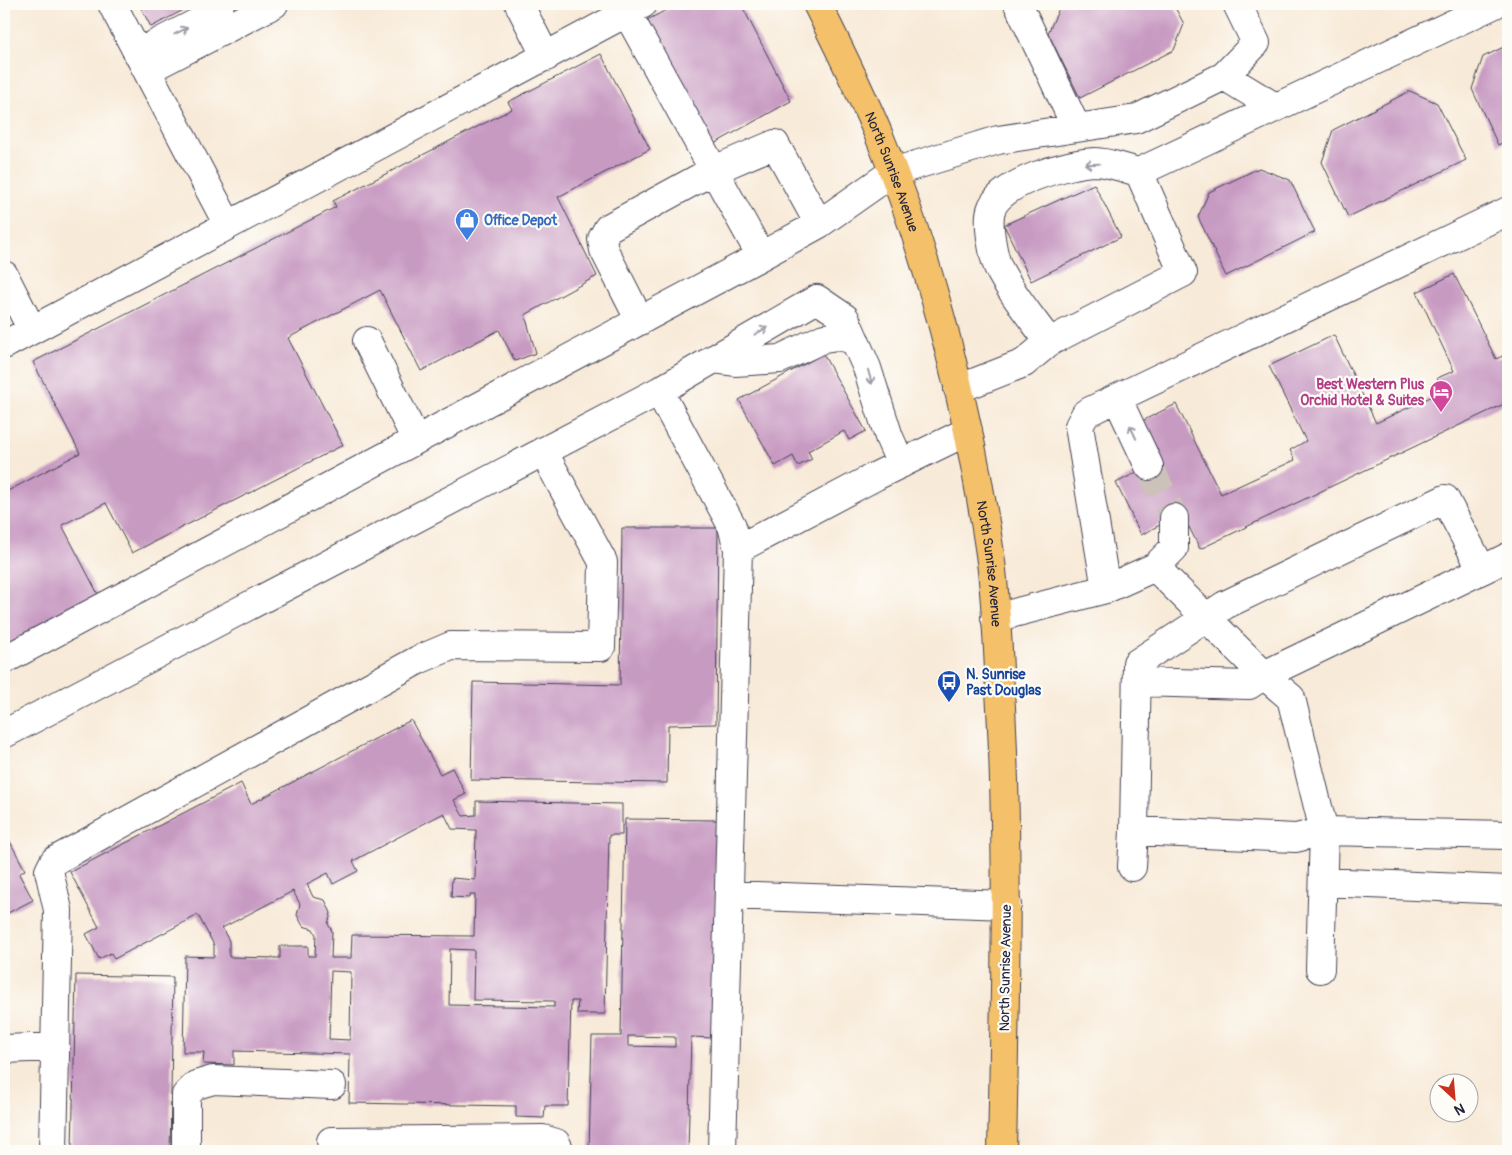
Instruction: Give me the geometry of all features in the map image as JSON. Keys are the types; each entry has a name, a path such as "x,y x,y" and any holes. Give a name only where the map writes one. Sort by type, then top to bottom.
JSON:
{"main road":[{"name":"North Sunrise Avenue","path":"817,4 858,88 893,172 931,290 968,431 990,557 1006,818 1007,905 1002,1151"}],"lane":[{"path":"112,4 228,226"},
{"path":"142,61 216,13 220,4"},
{"path":"142,61 274,4"},
{"path":"519,4 546,57"},
{"path":"1018,4 1076,127"},
{"path":"4,660 761,256 819,224 893,172 998,140 1136,119 1224,76 1256,43 1237,4"},
{"path":"1049,342 998,268 990,229 991,209 1000,195 1038,175 1071,166 1096,162 1139,172 1495,4"},
{"path":"4,345 635,8 714,170 761,256"},
{"path":"1224,76 1275,108"},
{"path":"640,321 604,250 602,239 608,228 714,170 775,144 819,224"},
{"path":"958,389 1024,363 1049,342 1183,273 1139,172"},
{"path":"1106,589 1079,426 1086,413 1508,211"},
{"path":"4,275 32,330"},
{"path":"4,734 658,391 817,299 845,318 868,368 889,437 901,464"},
{"path":"713,359 736,362 780,359 824,338 838,336 855,340"},
{"path":"368,341 416,440"},
{"path":"658,391 732,526 738,549 722,1151"},
{"path":"1117,398 1149,466"},
{"path":"738,549 968,431"},
{"path":"53,1151 58,910 49,871 54,861 418,660 451,646 601,646 603,562 543,451"},
{"path":"1132,866 1137,663 1224,605 1445,498 1482,570"},
{"path":"995,618 1106,589 1155,567 1174,548 1174,518"},
{"path":"1136,682 1249,685 1264,675 1508,557"},
{"path":"1155,567 1264,675 1291,698 1324,831 1320,969"},
{"path":"1134,832 1296,838 1324,831 1508,835"},
{"path":"1323,882 1508,890"},
{"path":"729,895 1007,905"},
{"path":"4,1049 55,1047"},
{"path":"186,1151 186,1095 196,1085 213,1080 332,1085"},
{"path":"331,1141 543,1139 556,1143 560,1151"}],"building":[{"path":"139,4 195,4 151,27"},
{"path":"678,4 741,4 791,101 712,145 647,20"},
{"path":"1061,4 1173,4 1184,24 1174,50 1080,98 1048,33"},
{"path":"1508,45 1508,140 1498,145 1472,89 1483,57"},
{"path":"601,54 650,149 558,197 597,276 525,315 536,353 515,361 499,330 421,371 380,290 288,338 343,445 132,553 106,503 62,525 101,600 4,651 4,493 80,453 33,362 336,207 333,201 512,109 508,102"},
{"path":"1410,91 1437,103 1466,160 1348,217 1322,162 1333,130"},
{"path":"1259,168 1290,180 1315,232 1226,276 1198,217 1209,192"},
{"path":"1094,184 1121,237 1031,281 1004,225"},
{"name":"Best Western Plus Orchid Hotel & Suites","path":"1454,274 1496,359 1507,354 1504,349 1508,347 1508,370 1504,372 1508,383 1508,402 1200,549 1182,513 1141,535 1116,483 1159,461 1140,422 1176,404 1221,494 1295,460 1290,450 1306,441 1269,366 1334,335 1376,423 1443,391 1437,378 1454,371 1417,292"},
{"path":"823,354 866,431 849,440 844,431 808,451 812,459 798,466 793,456 775,466 739,400"},
{"path":"622,528 718,528 716,724 668,725 667,783 471,780 473,682 620,685"},
{"path":"411,720 440,774 452,768 466,794 454,800 463,816 476,815 476,801 622,804 622,835 609,835 605,1014 577,1014 578,1001 571,1001 568,1106 545,1106 544,1118 516,1117 516,1106 349,1103 350,1054 234,1051 234,1065 203,1064 204,1052 183,1052 185,956 214,957 214,945 198,915 114,959 111,953 99,959 86,934 99,927 70,872 241,783 251,804","holes":["444,813 452,829 476,830 475,880 452,878 451,897 470,898 470,895 475,895 474,936 352,935 351,958 331,958 332,931 328,924 331,913 325,900 313,897 307,884 328,873 333,884 358,871 353,861","293,891 300,904 297,915 303,926 313,929 316,935 315,956 308,956 308,946 280,946 280,958 229,957 229,941 222,928","450,949 474,950 473,1000 554,1001 554,1007 449,1005","331,971 351,972 350,1040 329,1039"]},
{"path":"625,819 717,820 713,1038 691,1037 688,1151 589,1151 592,1036 621,1036","holes":["628,1036 675,1037 675,1047 628,1046"]},
{"path":"5,832 25,870 19,874 33,900 4,915"},
{"path":"76,975 173,977 170,1151 72,1151"}],"tunnel":[{"path":"1149,466 1174,518"}],"place":[{"name":"Office Depot","path":"467,241"},
{"name":"Best Western Plus Orchid Hotel & Suites","path":"1441,413"},
{"name":"N. Sunrise Past Douglas","path":"949,703"}]}
